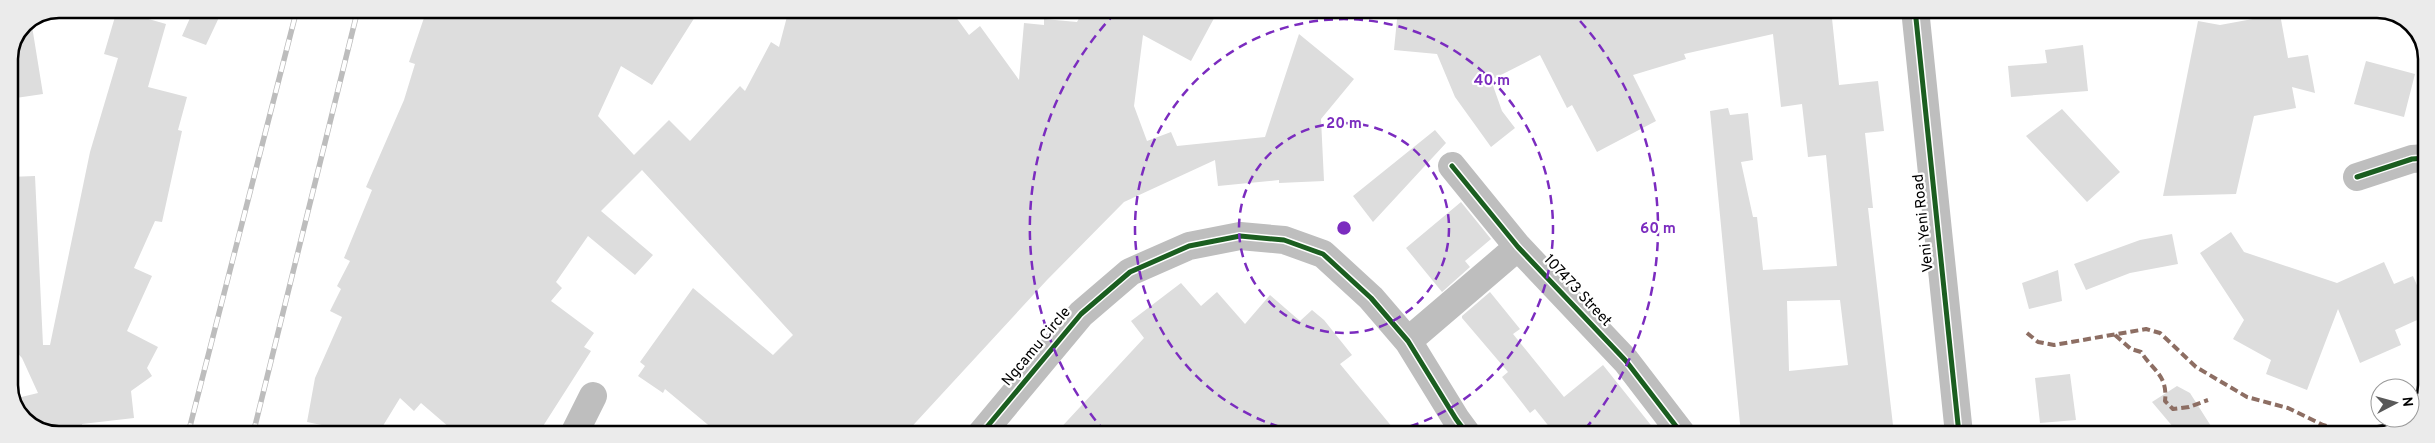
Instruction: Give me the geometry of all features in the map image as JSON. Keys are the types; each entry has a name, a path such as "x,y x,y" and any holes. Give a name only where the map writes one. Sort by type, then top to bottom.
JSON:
{"street":[{"name":"Veni Yeni Road","path":"1916,18 1958,426"},
{"path":"2357,176 2417,159"},
{"name":"107473 Street","path":"1452,166 1518,247 1626,361 1676,426"},
{"name":"Ngcamu Circle","path":"988,425 1081,314 1130,272 1189,246 1240,236 1284,240 1323,254 1371,298 1408,341 1461,426"},
{"path":"1408,341 1518,247"},
{"path":"578,425 593,396"}],"building":[{"path":"115,18 145,18 166,24 148,87 187,97 178,130 182,131 162,222 155,221 134,268 152,276 127,331 158,347 147,368 152,376 131,391 134,418 82,425 53,425 40,421 29,414 20,397 38,393 22,358 18,354 18,177 35,176 43,345 50,345 90,152 118,58 104,54"},
{"path":"190,18 219,18 206,45 182,36"},
{"path":"424,18 694,18 652,85 621,66 598,116 634,155 669,120 690,141 740,86 745,91 771,42 779,47 787,18 957,18 969,35 980,26 1019,80 1024,23 1044,25 1044,19 1077,22 1079,18 1214,18 1191,61 1143,35 1134,106 1147,141 1171,132 1177,146 1265,137 1299,34 1354,79 1321,119 1324,181 1279,183 1279,180 1218,186 1215,160 1124,202 1047,280 913,425 709,425 665,389 663,393 638,376 645,366 640,362 693,288 773,355 793,335 642,170 601,211 653,255 635,275 588,236 556,282 562,288 551,301 594,333 584,347 591,351 544,425 447,425 421,403 414,411 400,398 383,425 322,425 307,422 315,378 342,317 330,311 341,289 337,286 350,261 344,258 372,190 366,187 404,100 415,64 409,62"},
{"path":"1397,18 1832,18 1839,85 1878,81 1884,131 1865,133 1873,208 1868,208 1893,426 1740,426 1710,111 1728,108 1730,115 1748,113 1753,160 1741,162 1753,217 1757,217 1763,270 1837,266 1826,155 1808,157 1802,104 1781,107 1773,34 1684,54 1686,59 1633,75 1656,121 1597,152 1572,105 1567,108 1540,55 1491,80 1502,111 1515,128 1491,147 1455,97 1437,54 1394,50","holes":["1840,300 1848,365 1789,371 1787,301"]},
{"path":"2258,18 2281,18 2288,58 2308,55 2315,93 2292,87 2296,108 2254,116 2236,194 2163,196 2198,21 2220,25"},
{"path":"32,27 43,94 18,98 18,50 24,36"},
{"path":"2083,45 2088,91 2011,97 2008,66 2047,63 2045,50"},
{"path":"2366,61 2415,74 2404,117 2354,104"},
{"path":"2062,109 2120,172 2087,202 2026,136"},
{"path":"1435,130 1446,143 1373,222 1353,196"},
{"path":"1461,202 1491,239 1465,261 1470,267 1442,292 1406,248"},
{"path":"2231,232 2244,252 2337,283 2384,262 2394,284 2413,276 2417,285 2417,320 2395,330 2401,345 2360,363 2338,309 2307,390 2266,374 2271,360 2233,339 2244,320 2200,253"},
{"path":"2172,234 2178,264 2130,273 2086,290 2074,264 2140,240"},
{"path":"2058,270 2062,301 2029,309 2022,283"},
{"path":"1181,283 1201,306 1217,292 1245,324 1270,295 1300,321 1312,310 1324,320 1352,355 1340,364 1391,426 1063,425 1144,338 1131,321"},
{"path":"1490,292 1520,329 1513,334 1564,397 1603,365 1651,426 1548,426 1535,409 1530,413 1502,377 1508,372 1462,316"},
{"path":"2070,374 2076,420 2040,423 2035,378"},
{"path":"2177,386 2190,393 2211,426 2172,426 2152,402"}],"railway":[{"path":"190,425 295,18"},
{"path":"255,425 356,18"}],"marked path":[{"path":"2027,333 2038,342 2054,345 2146,329 2160,333 2196,367 2247,397 2288,408 2326,426"},
{"path":"2115,335 2131,349 2141,352 2159,374 2164,385 2165,401 2173,409 2189,407 2208,400"}],"cycle path":[{"path":"1916,18 1958,426"},
{"path":"2357,177 2417,159"},
{"path":"1452,166 1518,247 1626,361 1676,426"},
{"path":"988,425 1081,314 1130,272 1189,246 1240,236 1284,240 1323,254 1371,298 1408,341 1461,426"}]}
